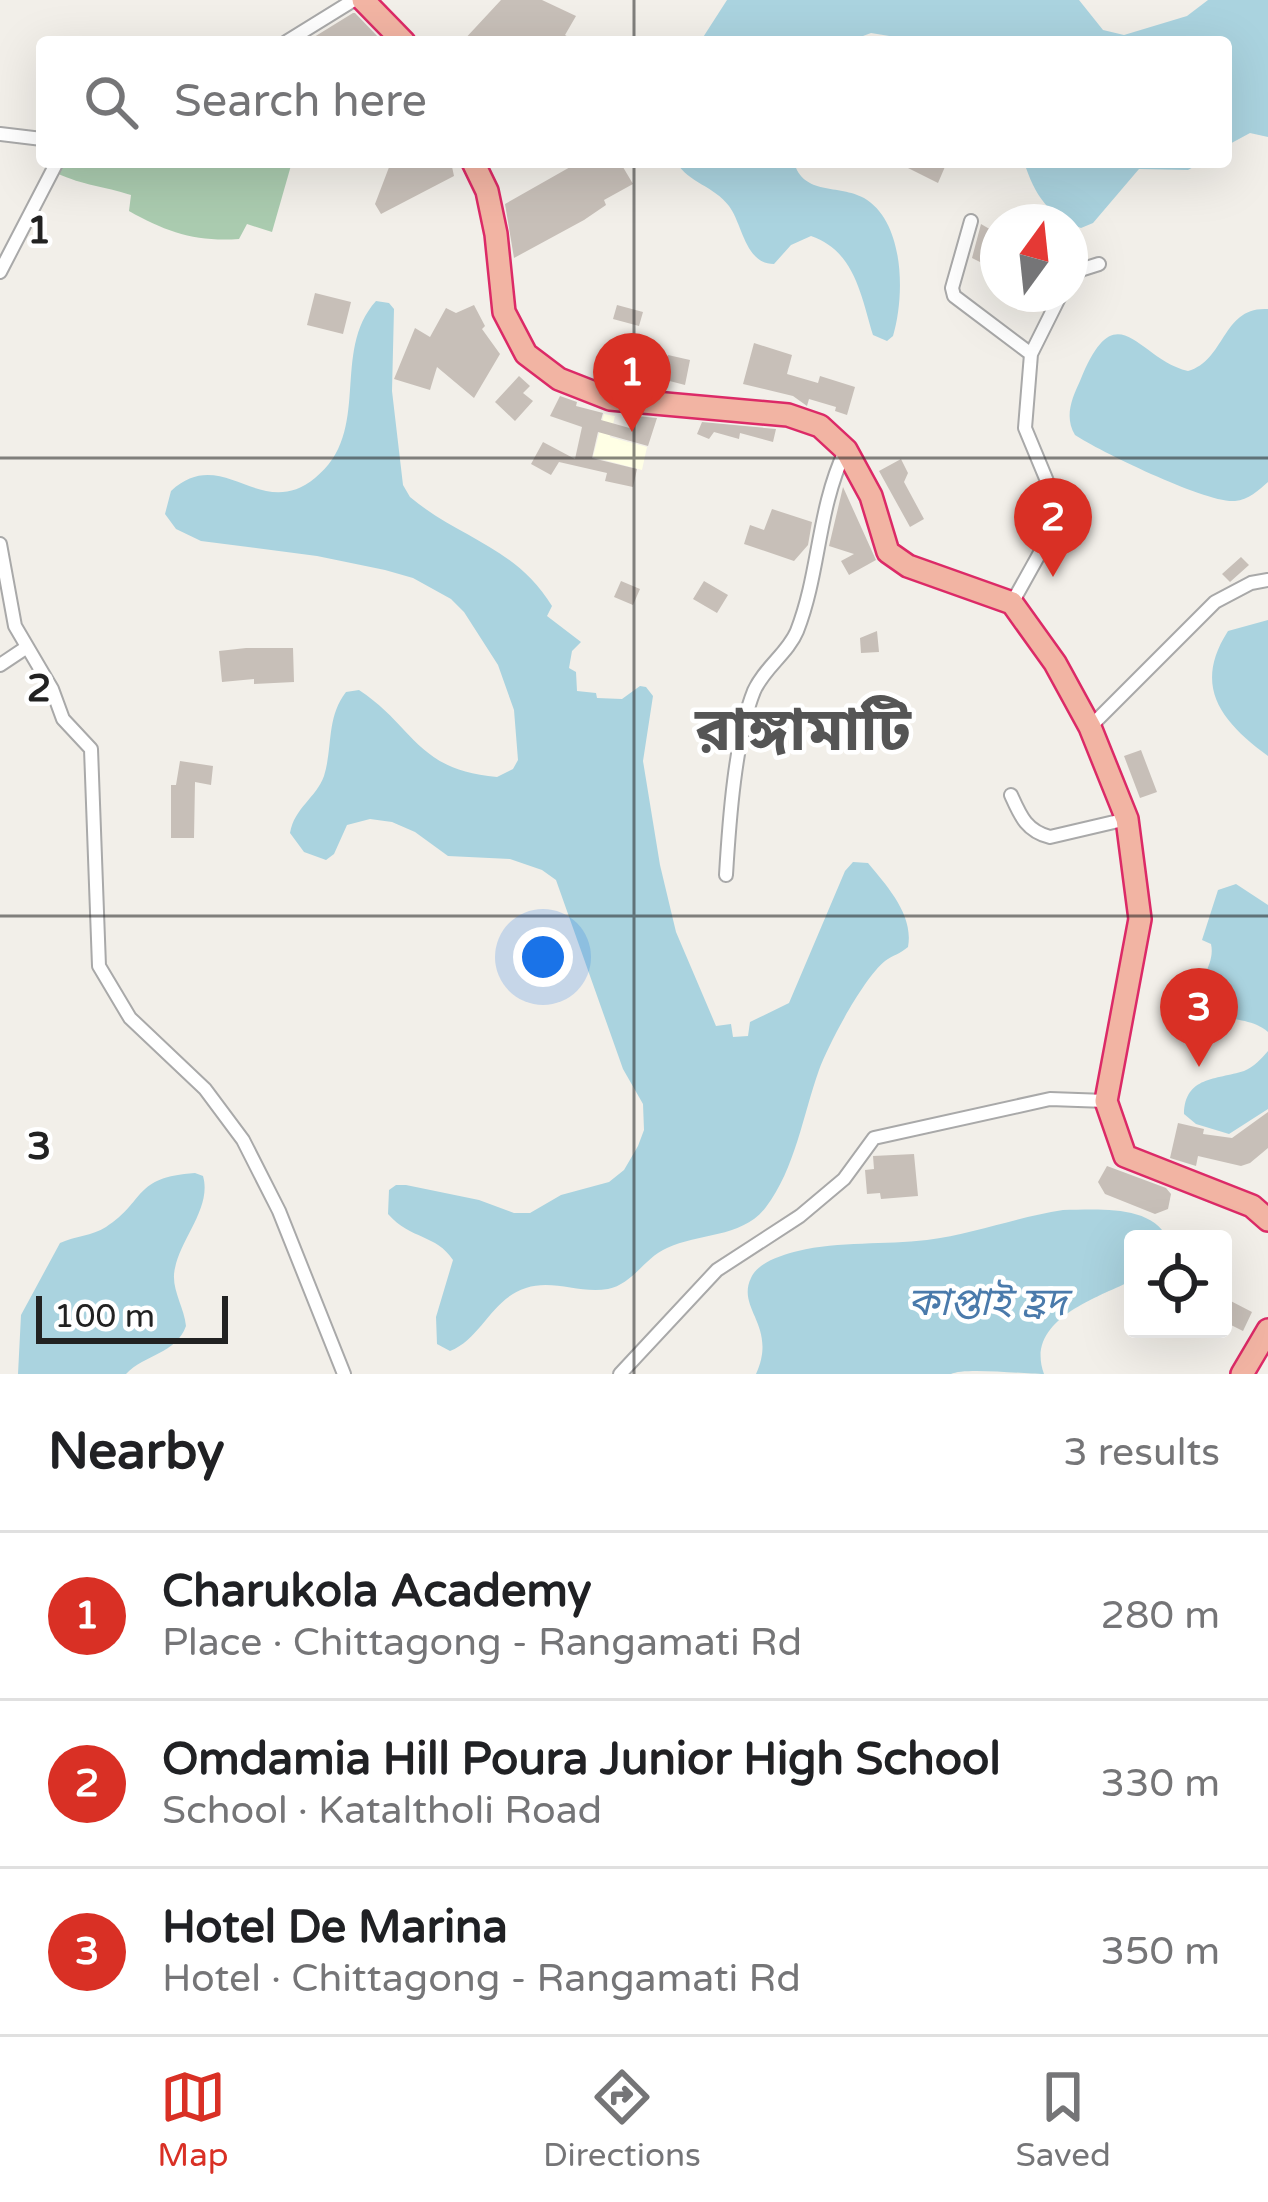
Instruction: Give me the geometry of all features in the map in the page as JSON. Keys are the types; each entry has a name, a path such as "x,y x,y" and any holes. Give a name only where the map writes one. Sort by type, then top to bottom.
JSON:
{"highway":[{"path":"358,0 397,36"},
{"path":"476,168 487,191 496,234 504,312 526,354 560,379 610,399 788,415 820,426 846,450 871,496 888,552 908,566 1012,603 1055,663 1090,728 1127,820 1140,920 1106,1101 1125,1156 1252,1206 1268,1220"},
{"path":"1242,1374 1268,1330"}],"street":[{"path":"296,36 358,0"},
{"path":"0,134 36,139"},
{"path":"0,272 54,168"},
{"path":"971,221 952,288 954,296 1031,354"},
{"path":"1088,268 1100,264"},
{"path":"1012,603 1046,542 1054,515 1052,494 1025,428 1031,354 1052,312"},
{"path":"726,875 731,804 752,696 796,635 828,488 846,450"},
{"path":"0,544 14,626 64,718 91,749 99,966 130,1018 205,1089 242,1140 279,1211 344,1374"},
{"path":"1090,728 1215,602 1251,583 1268,580"},
{"path":"0,665 27,647"},
{"path":"1011,794 1023,822 1037,834 1050,837 1127,820"},
{"path":"620,1374 717,1270 800,1216 844,1179 874,1138 1050,1099 1106,1101"}],"shaded area":[{"path":"59,168 290,168 272,232 247,224 239,239 223,240 169,230 129,211 131,195 56,173"},
{"path":"604,414 615,416 610,437 647,447 642,470 593,457"}],"water":[{"path":"727,0 1079,0 1103,30 1124,35 1187,16 1208,0 1268,0 1268,137 1250,133 1232,143 1232,36 704,36"},
{"path":"682,168 797,168 814,185 864,198 888,224 898,261 899,301 893,336 887,341 873,335 860,290 838,252 811,236 791,245 774,264 764,262 751,251 729,206"},
{"path":"1026,168 1192,168 1139,169 1088,225 1088,204 1045,203"},
{"path":"376,301 394,309 392,391 403,485 410,497 504,556 537,586 552,606 547,616 581,642 572,651 569,668 576,672 577,691 622,699 640,686 653,696 643,761 660,865 676,932 716,1026 731,1024 733,1037 748,1036 750,1022 789,1003 853,862 868,863 883,881 903,912 909,935 908,947 876,970 838,1028 784,1176 756,1217 733,1230 667,1248 625,1282 608,1289 546,1285 514,1293 450,1351 437,1344 436,1317 453,1260 388,1214 389,1190 406,1185 530,1213 561,1195 609,1182 624,1170 644,1130 643,1104 623,1069 556,880 510,859 448,856 392,822 370,819 347,825 334,854 326,860 304,852 290,833 324,776 333,722 346,692 359,690 449,766 497,777 513,769 518,760 514,710 498,665 451,599 413,578 385,570 201,541 176,529 165,514 171,491 190,479 208,475 277,492 295,490 315,478 343,438 355,344"},
{"path":"1268,309 1268,482 1253,494 1235,501 1202,494 1075,435 1070,421 1072,401 1105,339 1117,334 1129,337 1188,371 1210,356 1241,316"},
{"path":"1268,620 1268,756 1237,730 1217,702 1213,669 1228,631"},
{"path":"1236,884 1268,905 1268,1032 1198,1004 1212,952 1211,944 1202,940 1218,890"},
{"path":"1268,1051 1268,1109 1229,1134 1196,1124 1184,1114 1196,1086 1248,1069"},
{"path":"203,1176 205,1188 175,1268 174,1283 186,1326 175,1342 126,1374 18,1374 21,1315 60,1243 106,1227 161,1179"},
{"name":"কাপ্তাই হ্রদ","path":"1063,1210 1107,1210 1136,1214 1161,1230 1124,1230 1124,1284 1084,1303 1054,1325 1044,1339 1044,1374 756,1374 762,1343 748,1289 754,1272 771,1260 830,1246 944,1237"}],"building":[{"path":"501,0 542,0 576,16 567,36 468,36"},
{"path":"353,13 377,36 316,36"},
{"path":"389,168 452,168 454,176 381,214 375,204"},
{"path":"568,168 624,168 633,184 604,200 606,205 584,220 514,258 505,204"},
{"path":"908,168 944,168 938,183"},
{"path":"980,228 980,262 972,258"},
{"path":"315,293 351,302 343,334 307,325"},
{"path":"474,305 485,326 482,329 500,354 474,398 437,367 430,390 394,379 415,328 430,337 446,308 456,313"},
{"path":"617,305 643,312 639,326 613,319"},
{"path":"754,343 792,355 787,374 818,383 820,376 855,387 847,415 835,411 836,407 809,399 807,406 793,396 743,384"},
{"path":"668,355 690,360 685,385 662,379"},
{"path":"519,376 530,386 523,393 533,401 515,421 495,402"},
{"path":"560,396 603,413 601,420 633,429 636,416 657,418 648,446 598,432 592,458 637,469 633,487 605,481 607,473 559,462 551,475 531,464 543,442 575,459 582,427 550,416"},
{"path":"702,422 776,429 773,442 740,433 739,439 714,432 709,439 697,434"},
{"path":"901,459 908,473 904,482 924,519 910,527 879,471"},
{"path":"843,487 876,560 849,575 841,561 854,554 829,546"},
{"path":"772,509 812,522 808,545 794,561 744,544 750,525 764,530"},
{"path":"1241,557 1249,565 1230,582 1222,574"},
{"path":"621,581 640,589 633,605 614,597"},
{"path":"704,581 728,595 717,613 693,599"},
{"path":"877,631 879,652 861,653 860,638"},
{"path":"293,648 294,682 222,682 219,651"},
{"path":"1141,750 1157,792 1140,798 1124,756"},
{"path":"180,761 213,766 211,785 195,782 194,838 171,838 171,785 176,785"},
{"path":"1268,1112 1268,1148 1250,1163 1241,1166 1198,1156 1196,1166 1170,1158 1178,1123 1204,1129 1203,1134 1232,1138"},
{"path":"914,1154 918,1196 881,1199 880,1193 867,1194 865,1170 874,1169 873,1156"},
{"path":"1107,1166 1166,1188 1171,1194 1168,1209 1155,1214 1105,1194 1098,1182"},
{"path":"1232,1302 1252,1312 1243,1331 1232,1326"}],"place":[{"name":"Charukola Academy","path":"632,432"},
{"name":"Omdamia Hill Poura Junior High School","path":"1053,577"},
{"name":"Hotel De Marina","path":"1199,1067"}],"district":[{"name":"রাঙ্গামাটি","path":"803,731"}]}
